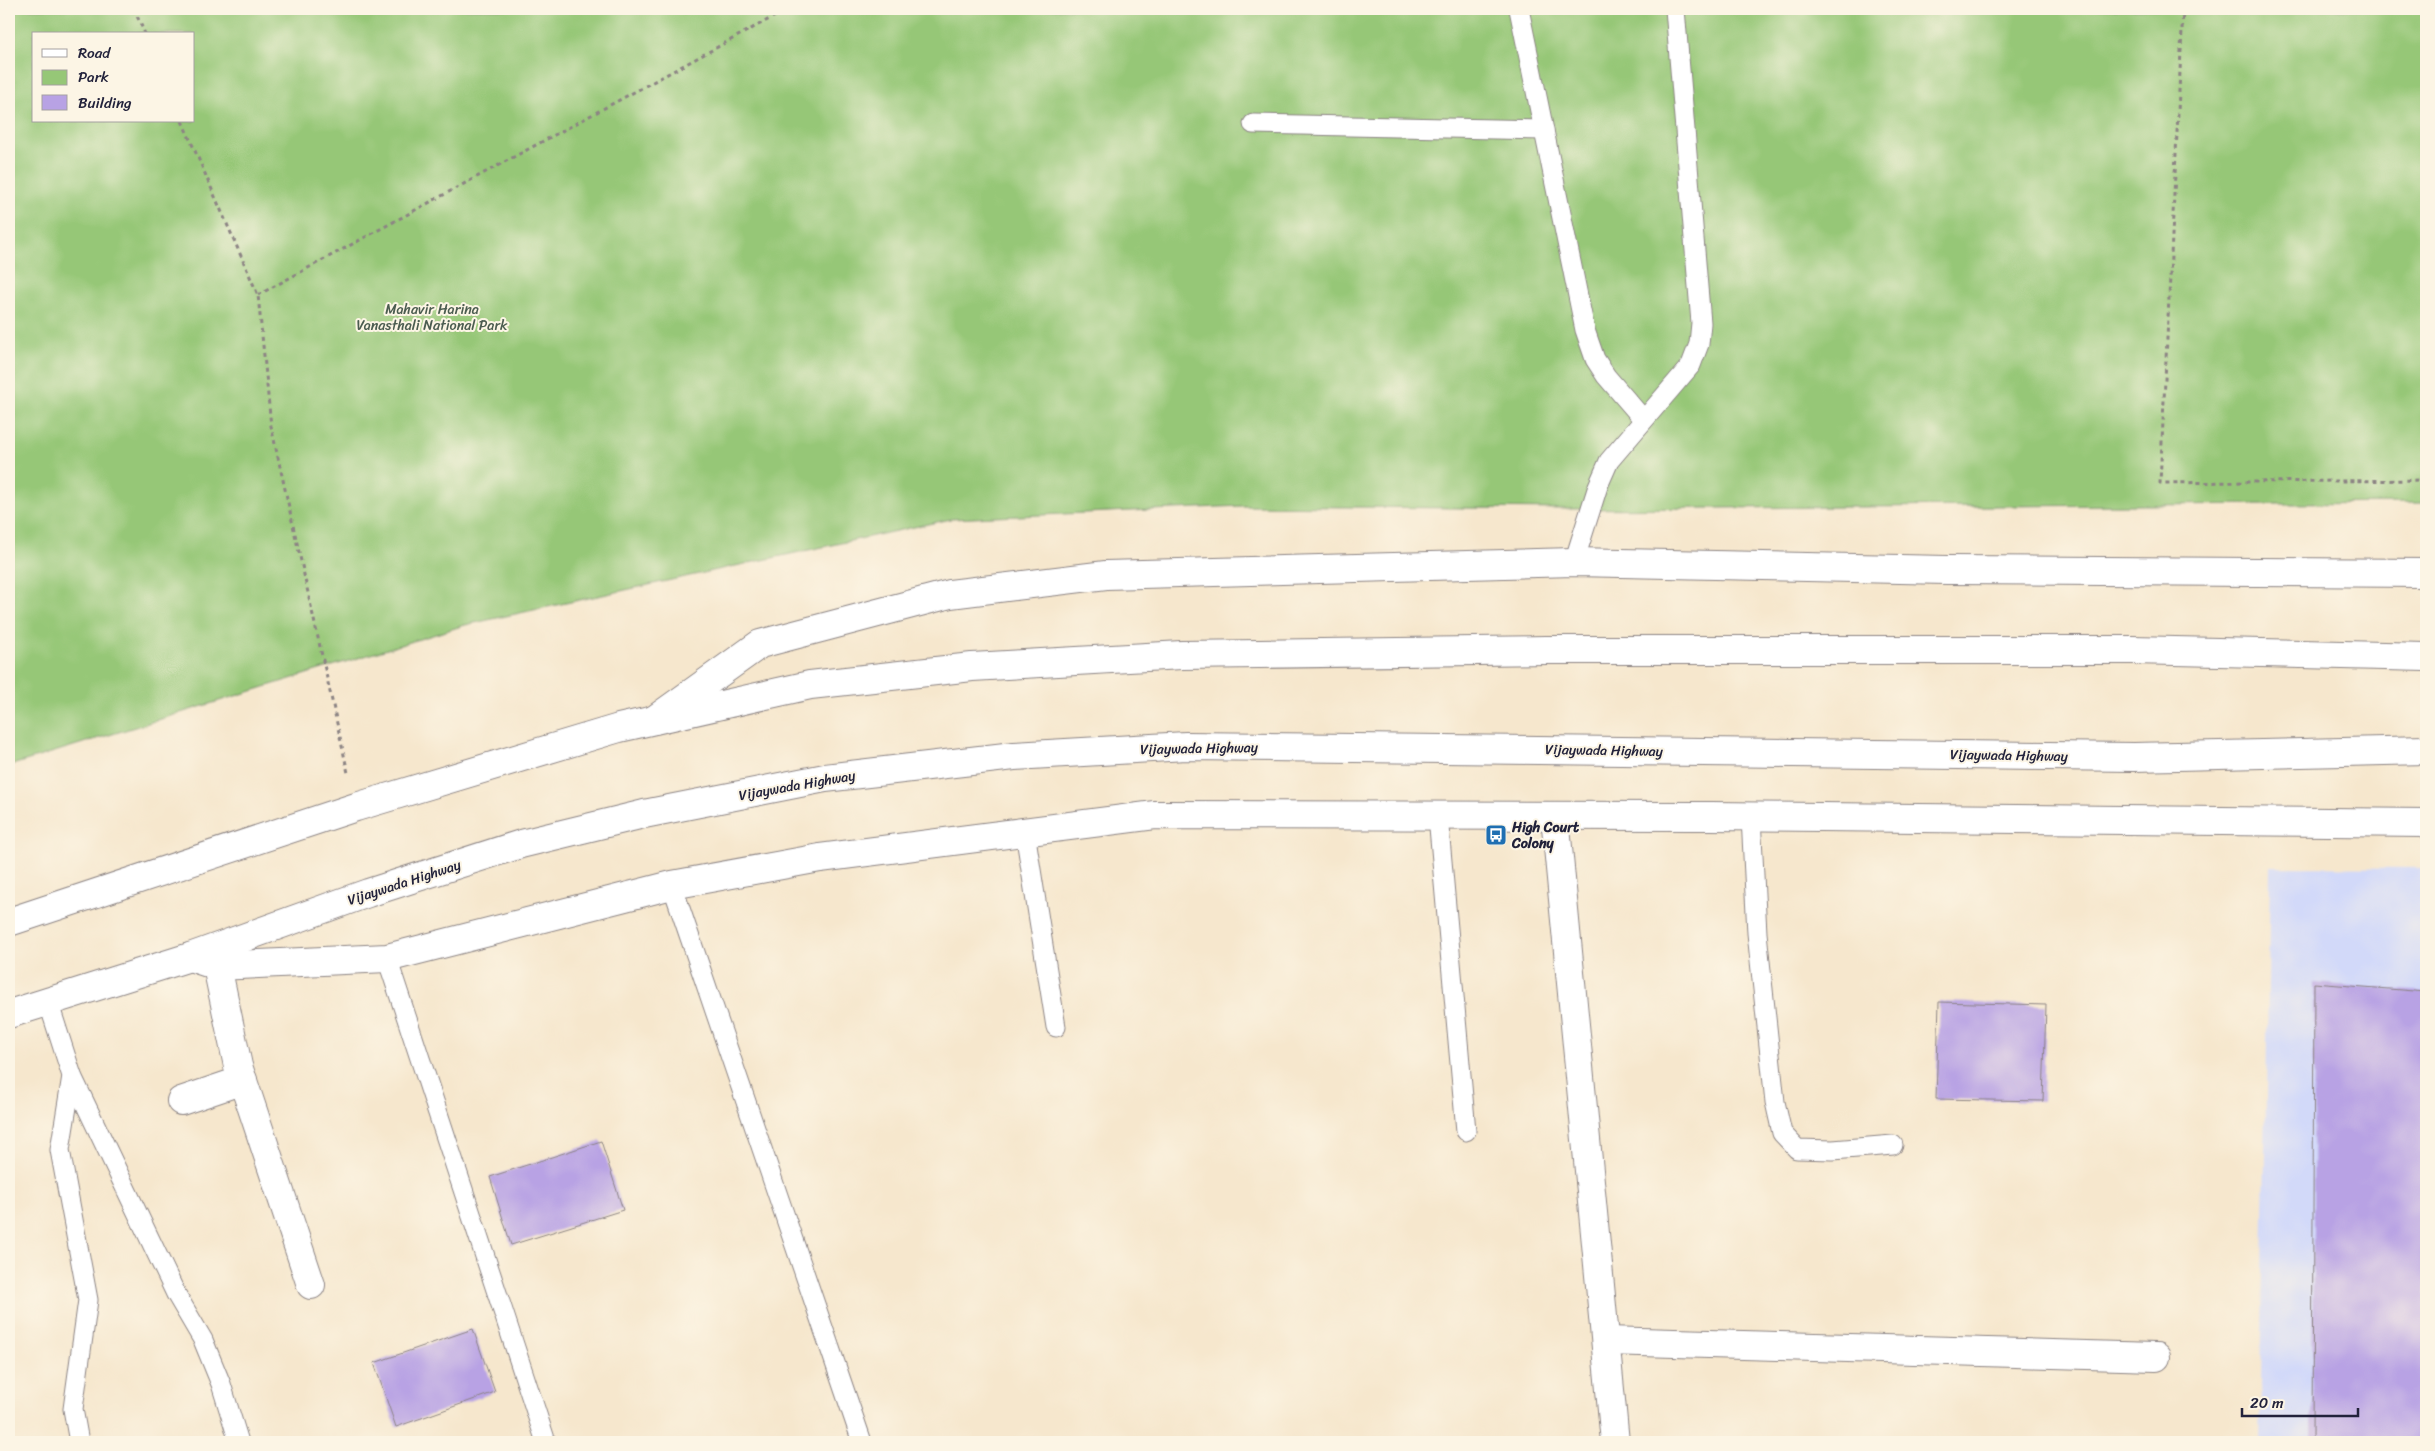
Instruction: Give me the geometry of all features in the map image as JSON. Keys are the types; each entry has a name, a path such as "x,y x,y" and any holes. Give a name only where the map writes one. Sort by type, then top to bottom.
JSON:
{"main road":[{"path":"654,720 760,644 950,594 1106,575 1574,562 1947,570 2426,573"},
{"path":"9,922 356,807 619,728 810,685 972,667 1182,655 1546,650 2142,651 2426,657"},
{"name":"Vijaywada Highway","path":"9,1014 190,957 368,893 521,844 644,814 825,778 1014,756 1186,746 2134,757 2426,750"},
{"path":"190,957 217,966 387,958 672,885 820,858 1155,815 1752,817 2426,823"},
{"path":"1555,816 1615,1442"},
{"path":"217,966 243,1080 311,1285"},
{"path":"181,1101 243,1080"},
{"path":"1606,1341 2156,1357"}],"lane":[{"path":"1519,9 1585,330 1595,360 1606,376 1643,419"},
{"path":"1574,562 1598,486 1609,461 1691,365 1699,344 1701,323 1675,9"},
{"path":"1253,124 1544,130"},
{"path":"1438,816 1466,1132"},
{"path":"1752,817 1758,933 1775,1102 1782,1133 1797,1149 1833,1150 1893,1145"},
{"path":"1025,832 1056,1027"},
{"path":"672,885 862,1442"},
{"path":"387,958 546,1442"},
{"path":"48,1002 72,1076 176,1294 204,1340 221,1384 239,1442"},
{"path":"72,1076 60,1150 88,1300 73,1409 79,1442"}],"path":[{"path":"134,9 144,32"},
{"path":"258,295 788,9"},
{"path":"2183,9 2160,483 2426,480"},
{"path":"182,122 258,295 271,426 356,807"}],"shaded area":[{"path":"2270,867 2426,868 2426,1442 2260,1442"}],"green space":[{"name":"Mahavir Harina Vanasthali National Park","path":"9,9 2426,9 2426,503 1570,509 1242,506 951,519 465,625 9,766"}],"building":[{"path":"2314,983 2426,992 2426,1442 2312,1442"},
{"path":"1939,1002 2046,1005 2043,1101 1936,1099"},
{"path":"601,1141 623,1210 511,1245 490,1177"},
{"path":"473,1329 495,1392 396,1427 374,1363"}],"place":[{"name":"High Court Colony","path":"1496,835"}]}
